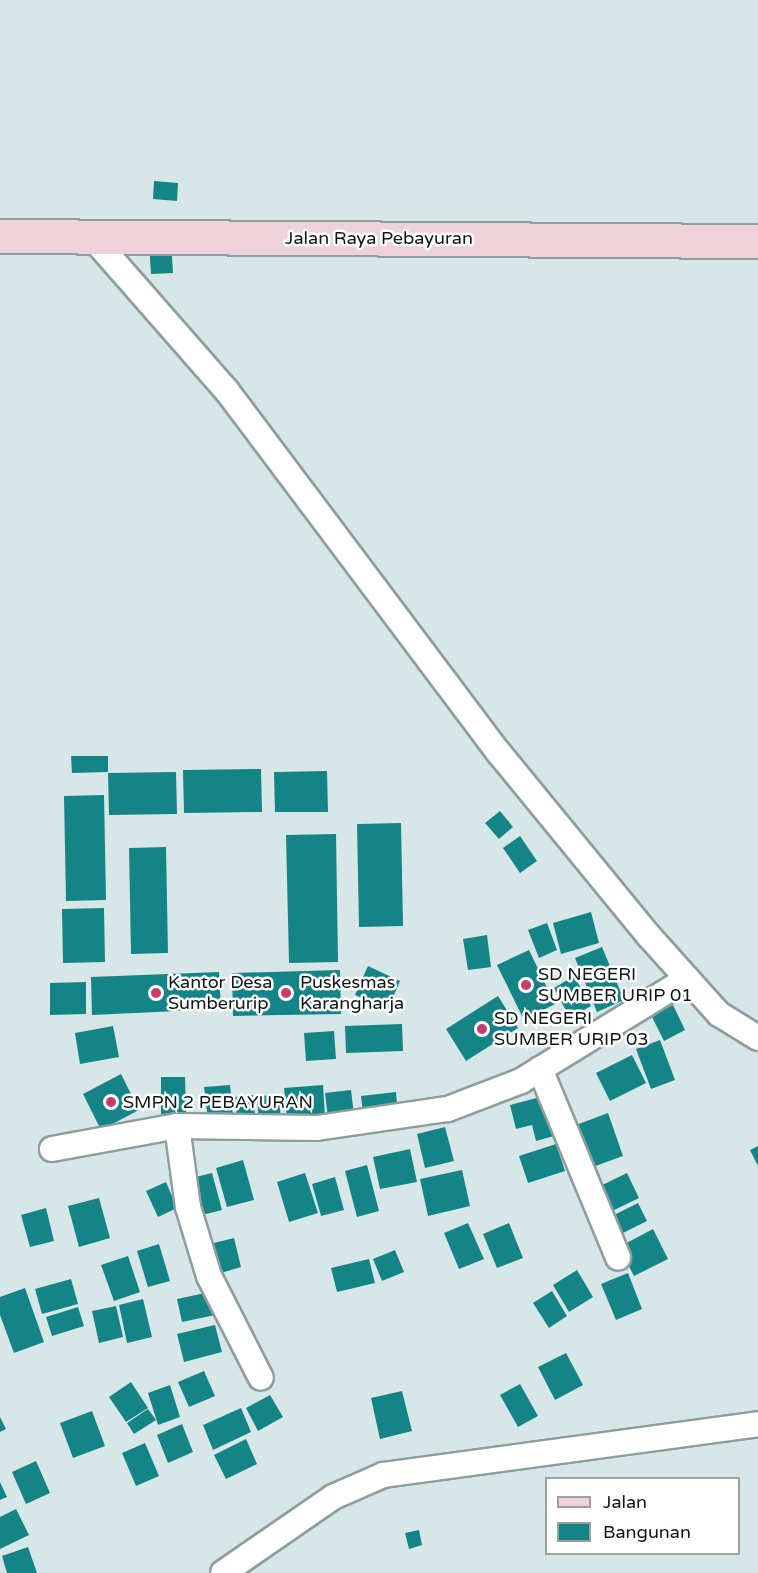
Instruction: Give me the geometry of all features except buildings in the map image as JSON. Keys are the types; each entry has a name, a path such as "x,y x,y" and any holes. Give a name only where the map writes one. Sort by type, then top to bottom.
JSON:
{"main road":[{"name":"Jalan Raya Pebayuran","path":"0,236 758,241"}],"street":[{"path":"93,237 227,391 499,753 687,979 719,1014 758,1038"},
{"path":"52,1149 177,1126 317,1128 448,1110 473,1103 540,1069 687,979"},
{"path":"540,1069 618,1257"},
{"path":"177,1126 186,1199 209,1276 261,1377"},
{"path":"223,1573 333,1497 383,1475 758,1424"}],"place":[{"name":"SD NEGERI SUMBER URIP 01","path":"526,985"},
{"name":"Kantor Desa Sumberurip","path":"156,993"},
{"name":"Puskesmas Karangharja","path":"286,993"},
{"name":"SD NEGERI SUMBER URIP 03","path":"482,1029"},
{"name":"SMPN 2 PEBAYURAN","path":"111,1102"}]}
